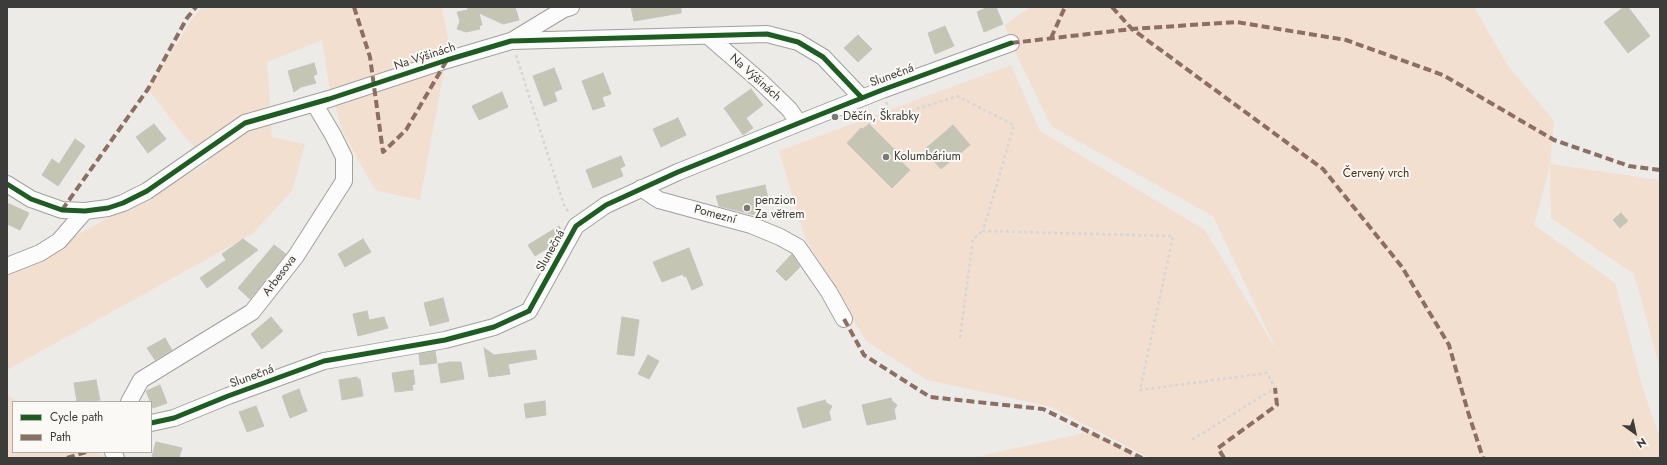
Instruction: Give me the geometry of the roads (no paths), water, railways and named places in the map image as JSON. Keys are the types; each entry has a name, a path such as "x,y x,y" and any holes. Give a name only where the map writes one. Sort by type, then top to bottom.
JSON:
{"street":[{"path":"511,41 564,9 571,7"},
{"name":"Na Výšinách","path":"7,184 31,199 62,210 85,211 123,203 147,191 245,123 321,101 511,41 767,34 798,42 823,57 862,98"},
{"name":"Na Výšinách","path":"708,36 766,86 789,109 799,123"},
{"name":"Slunečná","path":"152,423 174,418 228,396 324,361 445,340 494,327 529,311 576,226 606,205 642,188 799,123 882,90 1011,43"},
{"name":"Arbesova","path":"130,401 141,380 252,312 296,256 344,181 344,157 333,135 321,101"},
{"name":"Pomezní","path":"642,188 659,200 751,225 780,237 798,247 829,292 844,319"},
{"path":"7,266 40,253 59,241 85,211"}],"place":[{"name":"Děčín, Škrabky","path":"835,117"},
{"name":"Kolumbárium","path":"886,157"},
{"name":"penzion Za větrem","path":"747,208"}],"park label":[{"name":"Červený vrch","path":"1376,174"}]}
